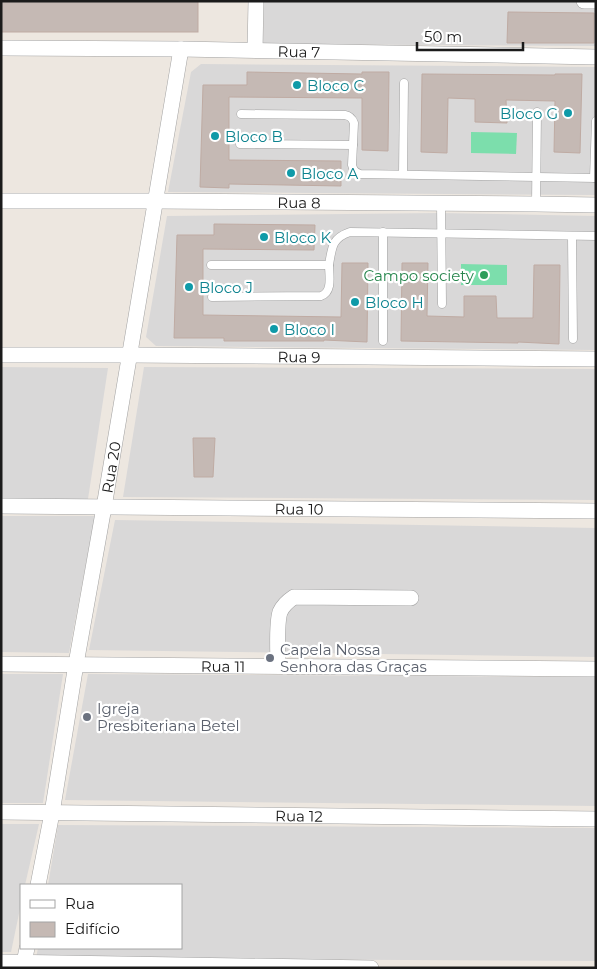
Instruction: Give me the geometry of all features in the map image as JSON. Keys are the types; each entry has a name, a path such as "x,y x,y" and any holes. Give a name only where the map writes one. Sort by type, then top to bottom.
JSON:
{"street":[{"path":"255,50 256,1"},
{"path":"584,1 596,1"},
{"name":"Rua 7","path":"1,48 255,50 596,57"},
{"name":"Rua 20","path":"38,884 181,49"},
{"name":"Rua 8","path":"1,201 596,205"},
{"name":"Rua 9","path":"1,356 596,358"},
{"name":"Rua 10","path":"1,506 596,511"},
{"path":"278,666 280,612 287,602 294,597 411,598"},
{"name":"Rua 11","path":"1,664 596,669"},
{"name":"Rua 12","path":"1,812 596,819"},
{"path":"1,962 24,959 371,968"}],"lane":[{"path":"403,174 404,83"},
{"path":"536,204 537,112"},
{"path":"242,114 349,116 354,124 352,165 353,169 360,174 595,178 596,121"},
{"path":"240,144 352,144"},
{"path":"441,203 442,304"},
{"path":"212,297 325,295 329,288 329,265 334,242 340,235 350,232 596,236"},
{"path":"382,232 383,341"},
{"path":"572,236 573,339"},
{"path":"211,265 329,265"}],"shaded area":[{"path":"264,1 596,1 596,46 263,44"},
{"path":"201,64 596,67 596,195 168,192 191,72"},
{"path":"440,213 596,216 596,350 156,346 146,337 167,216"},
{"path":"1,367 108,368 88,499 1,499"},
{"path":"144,367 596,369 596,500 123,497"},
{"path":"1,516 95,516 69,653 1,652"},
{"path":"115,520 596,528 596,657 89,650"},
{"path":"1,674 63,674 43,803 1,803"},
{"path":"88,674 596,677 596,806 65,800"},
{"path":"1,824 39,824 25,884 20,884 20,909 11,952 1,952"},
{"path":"58,825 596,828 596,961 36,958 38,949 182,949 182,884 48,884"}],"green space":[{"path":"471,132 517,133 516,154 471,153"},
{"name":"Campo society","path":"461,264 507,265 507,285 461,285"}],"building":[{"path":"1,1 198,1 198,32 1,32"},
{"path":"508,12 594,13 594,43 507,43"},
{"path":"247,72 362,74 362,72 389,72 388,151 362,150 362,98 229,97 229,160 341,161 341,186 229,184 229,188 200,187 203,85 247,85"},
{"path":"422,74 582,74 580,153 554,152 555,101 506,100 507,123 475,122 475,99 448,98 447,153 421,152"},
{"path":"214,224 315,225 314,250 203,249 203,315 341,317 342,263 368,263 367,342 324,340 224,341 224,338 174,338 177,235 214,235"},
{"path":"402,263 428,263 427,316 464,317 464,296 496,296 497,318 533,318 534,265 560,265 559,344 401,341"},
{"path":"193,438 215,438 213,477 194,477"}],"place":[{"name":"Bloco C","path":"297,85"},
{"name":"Bloco G","path":"568,113"},
{"name":"Bloco B","path":"215,136"},
{"name":"Bloco A","path":"291,173"},
{"name":"Bloco K","path":"264,237"},
{"name":"Campo society","path":"484,275"},
{"name":"Bloco J","path":"189,287"},
{"name":"Bloco H","path":"355,302"},
{"name":"Bloco I","path":"274,329"},
{"name":"Capela Nossa Senhora das Graças","path":"270,658"},
{"name":"Igreja Presbiteriana Betel","path":"87,717"}]}
